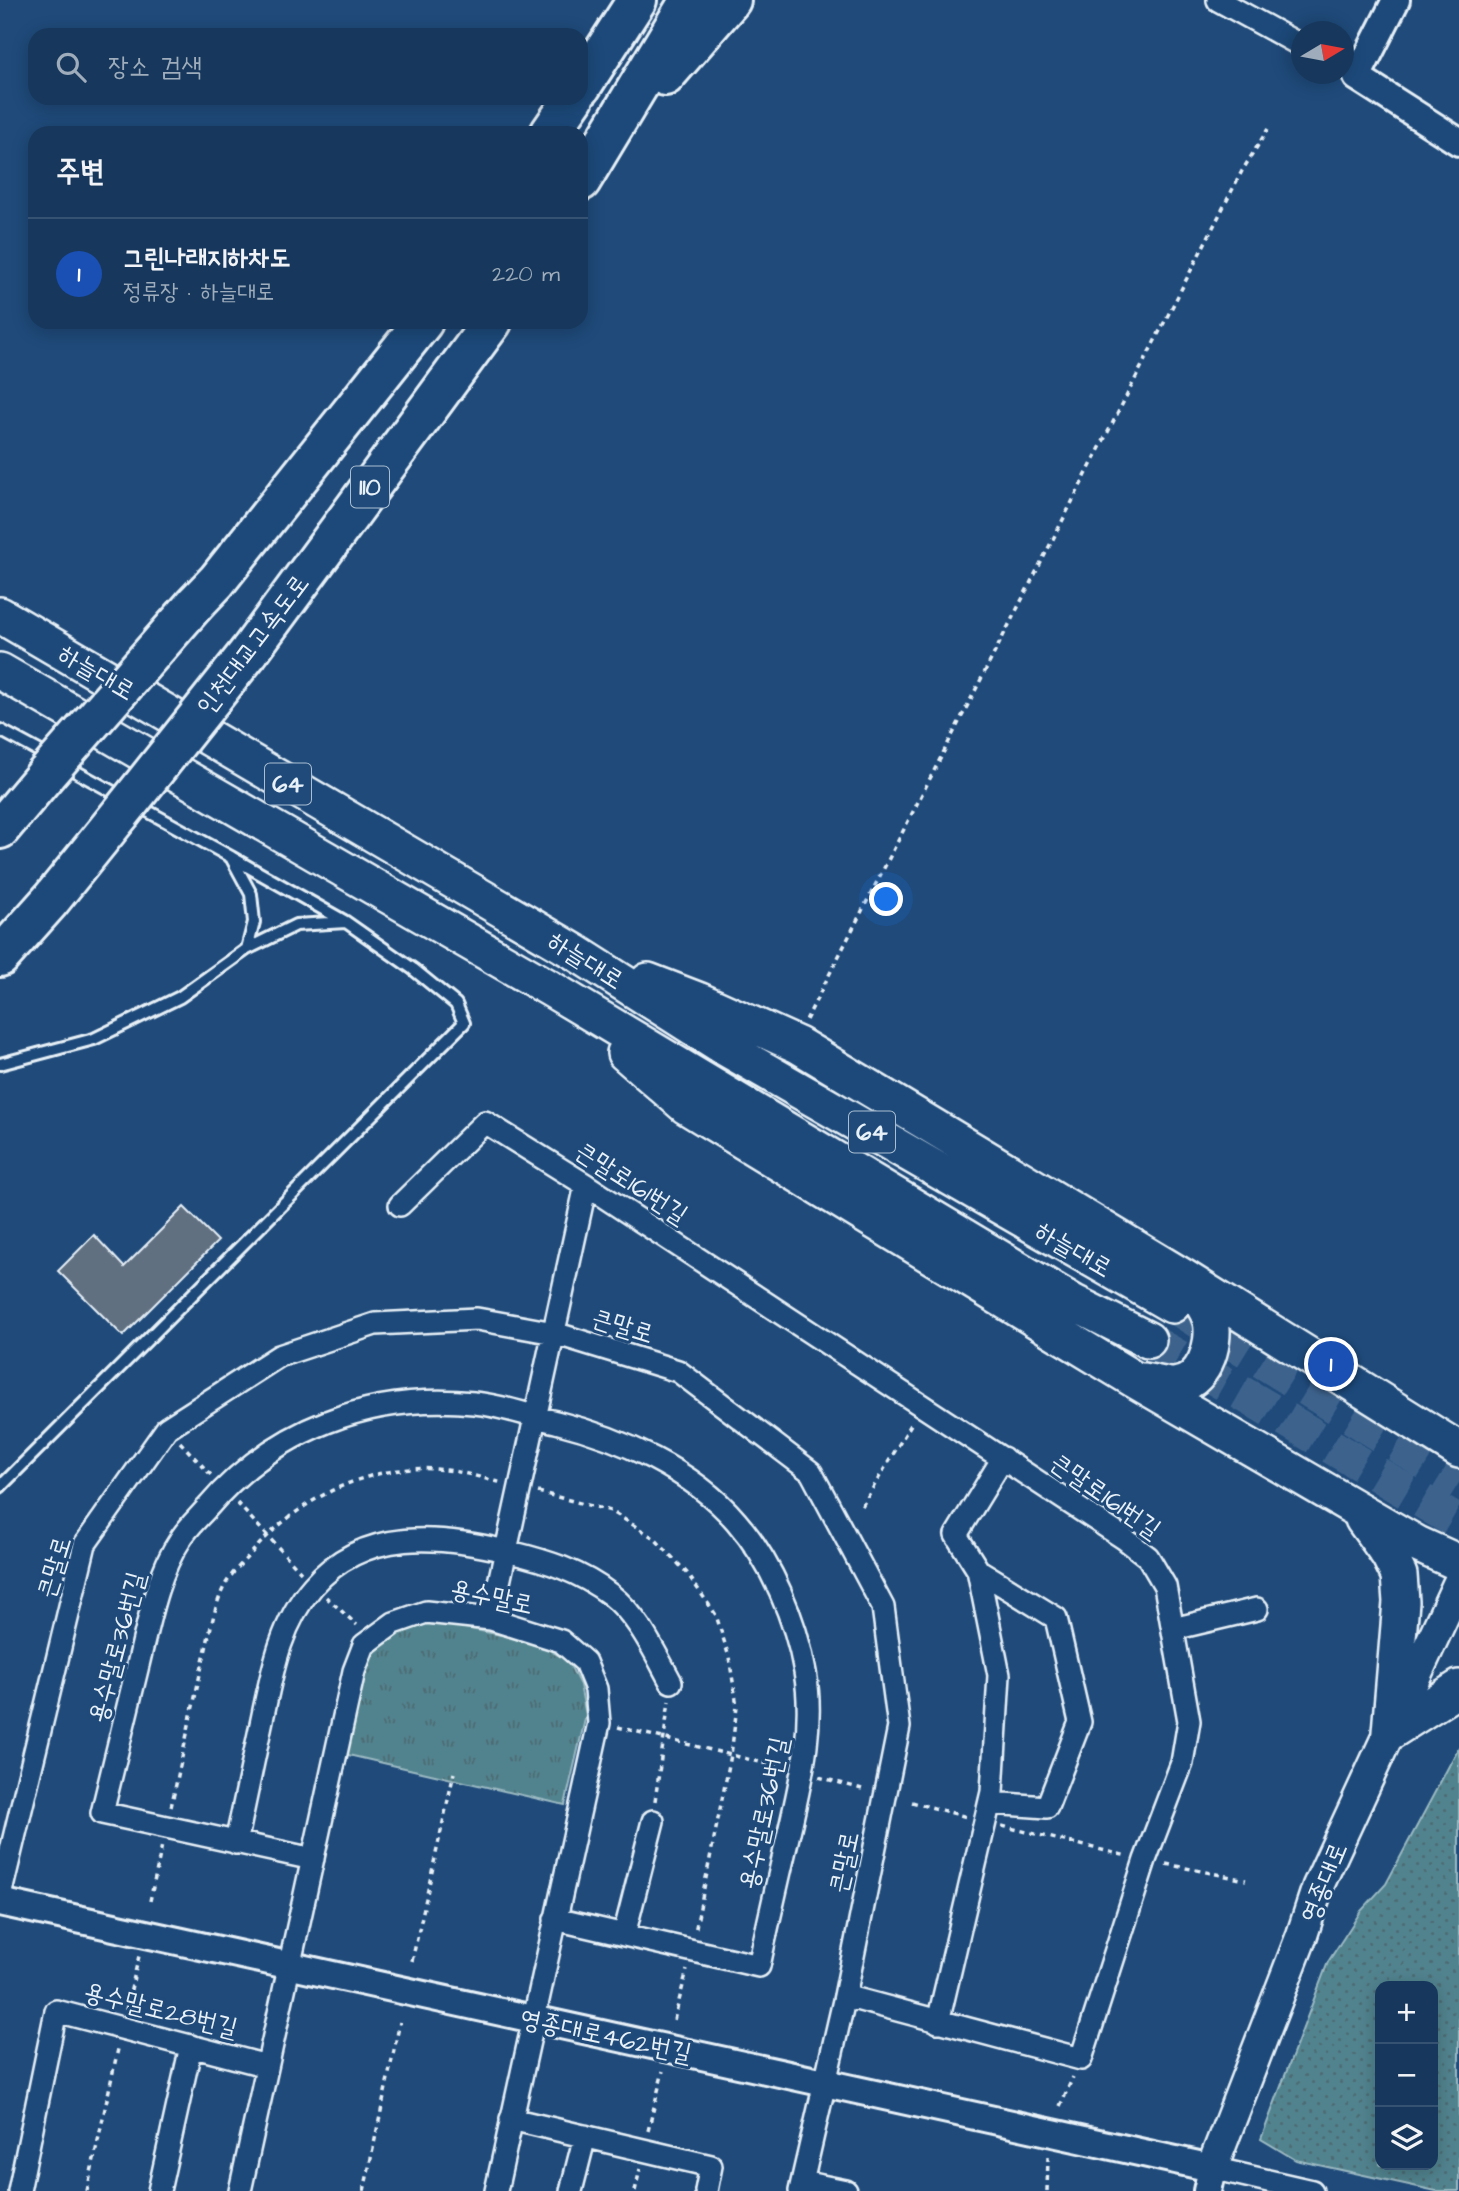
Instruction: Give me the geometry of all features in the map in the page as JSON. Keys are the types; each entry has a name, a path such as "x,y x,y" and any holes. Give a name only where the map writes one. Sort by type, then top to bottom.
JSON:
{"highway":[{"path":"588,76 638,0"},
{"path":"588,171 690,0"},
{"path":"588,171 731,0"},
{"path":"555,126 569,105"},
{"name":"110","path":"0,828 217,581 417,329"},
{"name":"인천대교고속도로","path":"0,957 50,901 248,652 487,329"},
{"name":"하늘대로","path":"0,615 575,952 700,1001 798,1045 1177,1291 1459,1450"},
{"name":"하늘대로","path":"0,671 551,989 1074,1303 1148,1340"},
{"path":"551,989 686,1106 1135,1380 1417,1544 1459,1563"},
{"path":"1135,1380 1176,1386 1198,1376 1212,1342 1210,1320 1205,1305 1177,1291"},
{"path":"1354,1507 1389,1555 1399,1575 1401,1602 1390,1732"},
{"path":"1390,1732 1459,1688"}],"main road":[{"name":"영종대로","path":"1210,2180 1318,1886 1459,1582"}],"street":[{"path":"1217,0 1291,41"},
{"path":"1354,67 1395,0"},
{"path":"1354,76 1459,142"},
{"name":"큰말로161번길","path":"400,1205 485,1122 586,1185 1003,1458 1148,1557 1165,1586 1189,1721 1182,1763 1145,1860 1082,2059"},
{"path":"491,1619 586,1185"},
{"name":"큰말로","path":"0,1896 85,1544 167,1428 279,1356 375,1324 477,1319 554,1333 678,1371 811,1472 883,1607 899,1727 845,1996 801,2186"},
{"name":"용수말로36번길","path":"313,1860 102,1814 155,1594 179,1540 223,1489 264,1456 318,1424 371,1407 424,1401 478,1403 587,1430 648,1456 700,1487 737,1521 769,1570 791,1622 806,1672 809,1729 803,1773 759,1966 555,1919"},
{"path":"938,2022 987,1813 999,1675 978,1570 956,1535 1003,1458"},
{"path":"236,1843 275,1662 288,1622 313,1586 346,1557 387,1542 425,1538 462,1542 555,1563 584,1576 613,1597 640,1626 671,1682"},
{"path":"978,1570 1056,1618 1080,1722 1047,1807 987,1813"},
{"path":"1173,1629 1258,1609"},
{"name":"용수말로","path":"240,2191 354,1671 364,1645 394,1623 426,1612 491,1619 561,1642 585,1662 596,1689 599,1723 496,2191"},
{"path":"624,1935 653,1821"},
{"name":"영종대로462번길","path":"0,1902 824,2082 1210,2180"},
{"path":"845,1996 1082,2059"},
{"name":"용수말로28번길","path":"19,2191 55,2011 267,2066"},
{"path":"159,2191 191,2046"},
{"path":"512,2119 711,2165 706,2191"},
{"path":"571,2191 585,2136"},
{"path":"1210,2180 1312,2191"},
{"path":"801,2186 846,2191"}],"lane":[{"path":"0,730 346,922 413,969 456,1004 464,1023 0,1487"},
{"path":"231,857 251,894 254,922 247,949"},
{"path":"0,1064 94,1039 180,998 247,949 296,925 346,922"}],"path":[{"path":"806,1020 1242,171 1268,129"},
{"path":"862,1506 922,1405"},
{"path":"167,1428 313,1586 373,1639"},
{"path":"150,1901 211,1627 225,1585 267,1536 292,1513 316,1497 348,1483 381,1474 410,1470 445,1470 520,1487 611,1511 654,1538 687,1573 716,1615 729,1657 737,1706 731,1755 674,2020"},
{"path":"653,1821 671,1682"},
{"path":"599,1723 862,1789"},
{"path":"412,1961 454,1773"},
{"path":"912,1802 987,1813 1145,1860 1246,1880"},
{"path":"87,2191 140,1954"},
{"path":"364,2191 400,2022"},
{"path":"1060,2106 1082,2059"},
{"path":"1047,2191 1048,2157"}],"green space":[{"path":"436,1622 535,1642 568,1661 580,1685 586,1715 565,1805 344,1754 360,1682 376,1651 388,1638 404,1628"},
{"path":"1459,1747 1459,2191 1436,2191 1296,2160 1261,2139 1328,1962 1361,1911 1386,1884"}],"building":[{"path":"184,1207 218,1241 123,1336 58,1271 94,1235 124,1267"}],"tunnel":[{"path":"1172,1305 1459,1483"},
{"path":"1148,1340 1459,1523"}],"place":[{"name":"그린나래지하차도","path":"1331,1364"}]}
